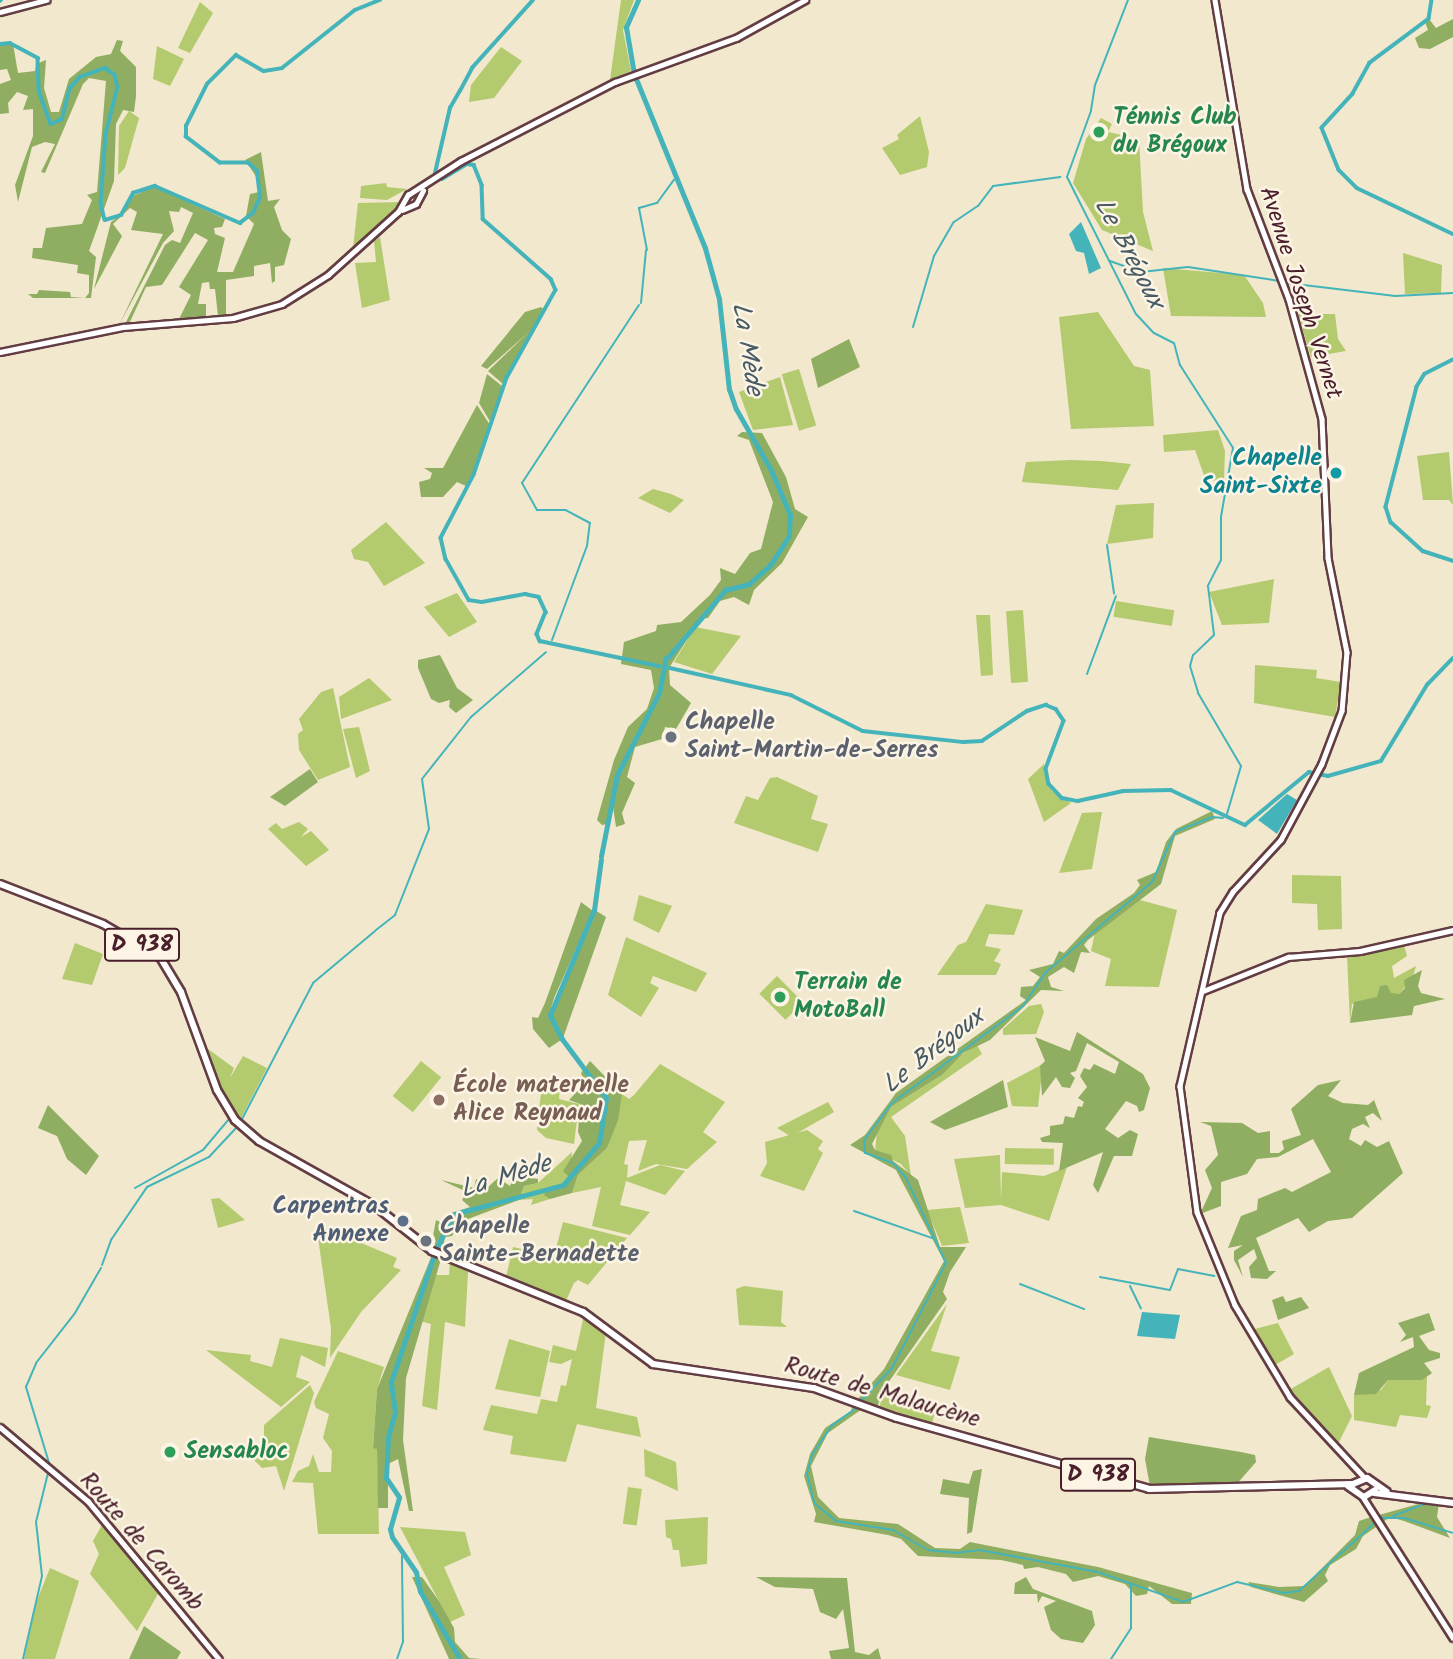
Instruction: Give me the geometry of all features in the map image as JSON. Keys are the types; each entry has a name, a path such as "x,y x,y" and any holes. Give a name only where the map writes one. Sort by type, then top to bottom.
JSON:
{"main road":[{"name":"Route de Malaucène","path":"0,884 103,924 158,956 181,992 211,1080 239,1124 264,1145 375,1206 434,1252 583,1312 653,1364 789,1383 1149,1489 1341,1484 1360,1486"},
{"name":"D 938","path":"1360,1486 1375,1485 1387,1492"},
{"path":"1373,1494 1375,1485"},
{"name":"D 938","path":"1360,1486 1373,1494 1387,1492 1453,1503"}],"street":[{"path":"0,12 46,0"},
{"path":"0,352 135,325 233,318 274,308 321,281 430,184 461,161 635,74 723,44 773,19 803,0"},
{"name":"Avenue Joseph Vernet","path":"1215,0 1247,189 1289,299 1322,419 1329,566 1348,652 1340,721 1317,774 1277,846 1226,903 1180,1086 1197,1212 1234,1305 1284,1389 1356,1471 1360,1486"},
{"path":"409,203 416,196"},
{"path":"1203,988 1217,986 1288,957 1360,951 1453,930"},
{"name":"Route de Caromb","path":"0,1427 88,1501 219,1659"},
{"path":"1360,1486 1370,1509 1453,1638"},
{"path":"1370,1509 1373,1494"}],"green space":[{"path":"621,0 634,0 623,30 631,71 610,80"},
{"path":"200,2 213,13 190,53 178,48"},
{"path":"1429,19 1436,28 1453,19 1453,37 1430,49 1419,48 1415,38 1428,30 1425,22"},
{"path":"117,40 123,41 120,51 136,67 134,112 123,110 116,124 114,181 89,251 96,257 91,298 85,298 89,293 89,275 77,273 78,265 32,258 33,248 42,248 46,228 82,224 92,200 87,195 97,192 106,81 89,78 83,84 45,173 41,172 55,144 45,142 32,147 18,202 15,185 33,136 33,109 23,110 28,96 17,92 8,103 9,113 0,114 0,84 11,80 7,69 0,70 0,42 13,44 18,73 35,71 36,64 46,60 44,88 51,112 59,112 69,79 96,57 111,54"},
{"path":"157,46 184,59 170,86 153,79"},
{"path":"501,47 522,61 494,98 469,102 471,85"},
{"path":"129,111 139,118 125,168 118,175 119,126"},
{"path":"920,116 929,152 927,167 900,175 882,148 899,139 897,135"},
{"path":"1101,118 1112,124 1108,132 1139,139 1143,212 1153,251 1102,230 1073,183 1086,139"},
{"path":"261,152 268,201 280,199 274,207 282,230 291,239 284,265 275,267 275,281 272,283 270,263 254,266 254,276 226,280 226,316 218,316 215,289 210,289 209,282 202,283 198,304 206,304 206,318 179,319 191,295 179,287 208,240 195,233 162,285 146,287 129,324 125,324 165,245 172,240 180,243 193,213 181,207 179,212 169,211 174,231 163,243 119,325 163,234 131,230 137,212 130,208 113,224 122,236 94,289 111,222 121,215 130,197 155,187 225,219 222,227 214,228 215,234 225,238 217,272 233,272 254,224 246,216 250,194 259,192 257,178 245,160"},
{"path":"386,183 387,187 407,189 387,200 360,198 361,186"},
{"path":"403,202 354,248 353,248 358,203"},
{"path":"380,237 390,300 362,308 355,263 376,262 374,241"},
{"path":"1403,253 1442,265 1441,293 1405,294"},
{"path":"1163,268 1244,275 1263,303 1266,317 1171,316"},
{"path":"39,290 70,292 71,297 85,298 33,298 28,294 37,294"},
{"path":"541,307 545,310 536,326 487,369 481,366 525,312"},
{"path":"1098,312 1134,366 1150,370 1154,426 1071,429 1059,317"},
{"path":"1298,314 1335,314 1338,339 1346,351 1311,357"},
{"path":"535,329 503,384 488,371"},
{"path":"849,339 860,367 818,388 811,359"},
{"path":"799,369 816,425 799,431 782,374"},
{"path":"487,374 502,386 491,423 479,403"},
{"path":"780,377 793,425 753,430 739,392"},
{"path":"477,405 490,425 468,487 457,482 443,497 421,497 419,482 430,479 432,473 424,468 443,468"},
{"path":"1218,430 1225,451 1224,480 1206,481 1195,450 1164,452 1163,435"},
{"path":"742,432 762,433 786,477 795,509 808,517 782,563 754,590 749,605 734,597 720,601 708,618 700,619 669,668 670,685 691,703 676,729 665,727 662,739 635,747 627,777 635,783 622,813 625,824 616,827 612,800 607,824 602,825 597,820 614,760 628,727 647,709 654,688 651,670 621,664 624,642 656,631 657,625 681,622 710,595 721,580 720,568 735,574 750,553 761,549 773,502 749,440 737,436"},
{"path":"1449,452 1453,505 1449,500 1423,500 1417,456"},
{"path":"1070,460 1131,464 1118,490 1022,482 1026,462"},
{"path":"653,489 684,500 670,513 638,498"},
{"path":"1154,503 1153,538 1107,544 1116,505"},
{"path":"386,522 425,563 384,586 368,562 354,559 351,550"},
{"path":"1274,579 1269,623 1222,625 1209,592"},
{"path":"457,593 477,622 449,637 424,607"},
{"path":"1116,601 1174,610 1172,626 1113,617"},
{"path":"1023,610 1028,682 1011,683 1006,611"},
{"path":"976,615 990,615 993,675 981,676"},
{"path":"695,627 741,636 712,674 674,662"},
{"path":"440,655 457,688 473,700 456,713 449,707 450,700 439,703 431,699 418,668 418,660"},
{"path":"1255,665 1317,670 1316,678 1341,682 1335,717 1254,703"},
{"path":"369,678 392,700 341,719 339,697"},
{"path":"333,688 350,767 318,780 299,750 298,734 303,730 299,719 321,692"},
{"path":"359,727 370,771 356,778 343,729"},
{"path":"1044,764 1052,791 1071,803 1044,822 1028,779"},
{"path":"310,769 318,782 285,806 270,797"},
{"path":"777,777 818,796 811,819 828,824 818,852 734,823 746,796 758,800 770,778"},
{"path":"1212,811 1215,819 1175,836 1161,884 1088,940 1084,945 1090,953 1081,952 1074,973 1064,967 1048,977 1051,987 1064,991 1041,990 990,1040 963,1053 942,1075 891,1107 872,1144 875,1150 891,1155 893,1161 918,1180 940,1247 966,1247 950,1272 943,1292 947,1299 883,1390 877,1408 857,1400 884,1369 944,1261 896,1170 850,1145 865,1135 896,1093 1026,1000 1020,996 1021,987 1033,986 1040,977 1029,970 1053,964 1059,951 1064,953 1096,919 1134,893 1140,885 1137,880 1156,872 1166,842 1176,829"},
{"path":"1102,812 1092,869 1059,873 1082,813"},
{"path":"299,822 308,829 301,837 311,831 329,850 306,866 268,829 276,823 282,829"},
{"path":"1292,875 1341,876 1342,929 1318,930 1317,904 1292,903"},
{"path":"639,895 672,906 659,933 633,920"},
{"path":"1140,900 1177,910 1159,987 1105,986 1111,959 1091,951 1095,933"},
{"path":"581,902 593,911 554,998 549,1015 561,1040 549,1048 533,1029 532,1017 538,1018 545,1003"},
{"path":"986,904 1023,910 1014,935 989,934 985,946 1001,949 994,961 1001,964 996,975 937,975 958,945 966,942"},
{"path":"595,910 606,917 563,1038 551,1015"},
{"path":"626,937 707,973 696,992 653,976 650,983 659,988 641,1017 608,995"},
{"path":"1403,942 1407,956 1392,966 1394,978 1416,966 1413,977 1399,994 1352,1004 1350,1023 1347,955"},
{"path":"75,943 103,954 92,985 62,979"},
{"path":"1422,970 1418,986 1421,993 1445,999 1414,1006 1412,1015 1350,1023 1354,1002 1377,997 1380,986 1387,985 1391,993 1399,994 1405,988 1404,980"},
{"name":"Terrain de MotoBall","path":"777,976 803,1002 785,1020 759,994"},
{"path":"1041,1004 1044,1012 1036,1034 1003,1035 1003,1029 1029,1006"},
{"path":"1077,1032 1143,1074 1150,1088 1144,1110 1139,1112 1137,1106 1126,1101 1105,1129 1118,1138 1130,1130 1138,1134 1132,1156 1114,1156 1098,1193 1093,1185 1103,1152 1059,1171 1063,1143 1042,1142 1040,1138 1050,1135 1050,1126 1063,1124 1065,1116 1074,1118 1078,1106 1082,1107 1084,1102 1078,1098 1087,1087 1080,1076 1084,1068 1090,1070 1094,1064 1115,1074 1119,1062 1087,1043 1076,1071 1070,1073 1075,1078 1070,1088 1062,1087 1056,1077 1042,1096 1040,1066 1045,1061 1035,1037 1070,1051"},
{"path":"977,1045 982,1054 891,1117 905,1136 911,1176 901,1164 875,1151 877,1132 891,1107 942,1075 954,1059"},
{"path":"208,1049 234,1068 230,1078 243,1056 267,1068 240,1120 213,1076 204,1051"},
{"path":"421,1061 441,1077 413,1112 393,1096"},
{"path":"590,1061 622,1094 618,1120 607,1148 578,1175 572,1193 550,1199 544,1195 546,1190 563,1185 569,1177 563,1171 582,1141 578,1132 580,1104 569,1100 585,1083 581,1073"},
{"path":"660,1064 725,1102 703,1132 717,1142 687,1169 656,1164 638,1171 647,1140 629,1141 624,1164 628,1165 627,1178 660,1165 685,1171 665,1195 626,1181 620,1205 650,1212 630,1235 592,1226 601,1187 572,1193 578,1175 607,1148 622,1094 629,1099"},
{"path":"1043,1064 1038,1107 1012,1106 1007,1083"},
{"path":"1003,1080 1008,1107 945,1130 930,1122"},
{"path":"1341,1080 1328,1096 1343,1103 1368,1105 1374,1100 1382,1121 1373,1113 1365,1117 1370,1128 1363,1124 1352,1129 1349,1139 1361,1146 1365,1140 1377,1147 1389,1141 1403,1173 1352,1218 1328,1221 1309,1232 1298,1218 1256,1238 1269,1271 1276,1271 1267,1279 1251,1278 1249,1267 1257,1258 1254,1249 1238,1260 1243,1277 1234,1260 1234,1251 1243,1245 1228,1248 1241,1216 1257,1210 1258,1199 1285,1188 1292,1192 1331,1172 1313,1139 1278,1157 1257,1159 1247,1174 1221,1182 1221,1206 1200,1214 1212,1188 1205,1170 1218,1155 1211,1126 1200,1122 1242,1123 1258,1133 1270,1131 1270,1153 1279,1153 1284,1149 1282,1141 1301,1135 1291,1109 1318,1085"},
{"path":"542,1083 560,1086 559,1099 579,1104 574,1144 546,1138 537,1130"},
{"path":"828,1102 834,1112 799,1132 790,1136 777,1128"},
{"path":"48,1105 99,1156 86,1175 67,1159 57,1136 38,1128"},
{"path":"807,1130 823,1141 818,1149 823,1153 804,1191 760,1176 767,1163 765,1142"},
{"path":"1005,1148 1054,1149 1054,1165 1005,1164"},
{"path":"572,1152 570,1176 550,1199 531,1205 533,1199 519,1200 524,1186 538,1183"},
{"path":"1000,1155 1001,1201 1002,1172 1044,1176 1067,1167 1049,1221 1001,1205 965,1208 954,1159"},
{"path":"525,1177 538,1179 538,1183 524,1186 519,1200 460,1222 452,1236 445,1237 442,1254 431,1247 436,1220 442,1223 452,1213 470,1207 462,1200 467,1192 441,1180 474,1188 476,1179 488,1187 498,1178 510,1186 512,1180 523,1182"},
{"path":"219,1198 245,1220 218,1228 211,1199"},
{"path":"960,1207 969,1243 942,1246 927,1210"},
{"path":"563,1222 627,1238 588,1285 578,1280 574,1283 565,1303 505,1281 513,1247 554,1256"},
{"path":"316,1224 397,1258 393,1267 401,1270 361,1312 330,1358 331,1328"},
{"path":"432,1255 441,1259 406,1378 403,1440 413,1511 409,1511 398,1459 388,1464 388,1508 378,1508 377,1449 373,1448 377,1389"},
{"path":"450,1261 468,1272 465,1327 445,1322 437,1410 422,1406 431,1324 420,1321 436,1275 449,1275"},
{"path":"744,1286 783,1291 781,1322 787,1327 739,1325 736,1289"},
{"path":"1283,1296 1286,1302 1301,1297 1309,1308 1278,1320 1272,1300"},
{"path":"947,1304 931,1351 960,1357 950,1390 896,1375"},
{"path":"1429,1313 1435,1330 1419,1336 1429,1350 1440,1353 1440,1358 1424,1363 1432,1373 1422,1380 1388,1380 1376,1394 1354,1395 1359,1373 1414,1347 1413,1337 1400,1342 1406,1335 1398,1323"},
{"path":"584,1315 606,1332 596,1408 637,1417 641,1437 577,1424 566,1462 510,1454 513,1436 483,1430 491,1405 537,1414 541,1399 557,1402 561,1385 566,1386 572,1359 561,1364 549,1362 553,1345 576,1351"},
{"path":"1278,1323 1294,1354 1275,1365 1255,1329"},
{"path":"280,1338 328,1348 325,1367 301,1355 296,1377 310,1382 281,1407 206,1350 251,1355 250,1361 272,1367"},
{"path":"509,1339 550,1351 540,1397 495,1389"},
{"path":"338,1351 384,1367 377,1389 373,1448 377,1448 379,1534 318,1534 313,1483 292,1482 298,1471 309,1466 313,1454 319,1472 331,1472 332,1451 323,1438 329,1414 316,1408 314,1402"},
{"path":"1329,1367 1352,1416 1337,1446 1289,1390"},
{"path":"1427,1376 1426,1405 1431,1406 1427,1418 1400,1415 1396,1427 1354,1420 1354,1395 1381,1390 1388,1380"},
{"path":"310,1385 314,1393 284,1491 276,1466 262,1468 253,1459 264,1437 264,1425"},
{"path":"884,1391 937,1406 932,1423 879,1408"},
{"path":"853,1405 862,1409 828,1433 811,1466 818,1497 839,1518 898,1524 935,1548 960,1549 970,1542 1098,1567 1192,1593 1191,1604 1172,1604 1149,1586 1147,1594 1136,1596 1125,1584 1098,1576 1073,1582 1066,1574 1038,1567 1024,1569 1023,1565 1001,1560 918,1556 901,1539 814,1522 816,1514 804,1476 810,1454 825,1428 851,1411"},
{"path":"1149,1437 1255,1455 1256,1462 1235,1486 1150,1486 1145,1459"},
{"path":"644,1449 676,1462 678,1491 645,1476"},
{"path":"982,1469 972,1532 967,1534 969,1498 940,1494 943,1479 969,1484 973,1471"},
{"path":"628,1487 642,1489 637,1526 623,1524"},
{"path":"1422,1503 1439,1503 1437,1517 1450,1538 1390,1517 1383,1522 1379,1515"},
{"path":"708,1517 707,1564 681,1567 679,1550 673,1550 671,1539 666,1537 665,1520"},
{"path":"1371,1517 1379,1525 1363,1536 1356,1549 1330,1565 1325,1575 1328,1581 1304,1602 1251,1587 1248,1582 1279,1587 1304,1586 1355,1535 1359,1521"},
{"path":"103,1523 159,1592 137,1631 90,1574 99,1554 93,1541"},
{"path":"400,1527 465,1532 471,1555 444,1567 465,1615 450,1622"},
{"path":"50,1568 79,1581 55,1659 24,1659 35,1605"},
{"path":"412,1577 422,1577 439,1601 454,1628 455,1642 469,1658 481,1659 449,1659"},
{"path":"756,1577 847,1578 855,1652 869,1655 878,1648 881,1659 831,1659 829,1651 849,1648 843,1609 836,1619 820,1612 813,1589 775,1587"},
{"path":"1026,1577 1033,1589 1092,1611 1095,1625 1083,1643 1061,1639 1051,1630 1044,1607 1056,1601 1042,1596 1038,1603 1037,1594 1014,1594 1015,1583"},
{"path":"144,1626 181,1652 177,1659 129,1659"}],"water":[{"path":"1081,222 1101,268 1089,274 1084,253 1076,251 1069,234"},
{"path":"1287,794 1297,800 1277,834 1258,820"},
{"path":"1142,1312 1180,1315 1175,1339 1137,1336"}],"waterway":[{"path":"0,44 10,43 38,58 39,91 51,124 62,119 70,88 80,77 105,68 115,75 118,87 106,134 101,203 105,220 121,215 133,193 155,186 240,223 253,213 260,197 257,171 248,163 220,163 186,137 186,126 207,84 236,55 264,71 282,68 355,10 380,0"},
{"path":"435,173 450,108 472,68 533,0"},
{"name":"La Mède","path":"638,0 626,27 634,74 705,248 719,299 729,389 736,409 771,470 790,515 789,536 770,565 749,584 725,590 669,656"},
{"name":"Le Brégoux","path":"1128,0 1095,85 1091,111 1067,177 1136,314 1154,333 1174,343 1180,365 1233,448 1221,517 1221,560 1208,586 1214,635 1193,655 1190,666 1198,693 1241,766 1227,814"},
{"path":"1432,0 1429,19 1370,63 1353,94 1322,128 1339,170 1357,188 1453,234"},
{"path":"442,179 467,164 474,165 482,185 483,219 551,279 556,290 507,378 474,475 441,538 446,559 469,600 482,602 525,594 539,597 546,612 537,634 540,641 659,666"},
{"path":"913,327 934,256 954,222 978,206 993,186 1060,177"},
{"path":"647,250 639,208 657,203 674,180"},
{"path":"641,303 646,250"},
{"path":"1110,261 1141,272 1188,267 1279,281"},
{"path":"1287,283 1395,296 1453,293"},
{"path":"552,640 587,546 590,523 566,510 537,510 522,483 639,305"},
{"path":"1453,360 1425,374 1417,387 1386,507 1391,522 1423,551 1453,561"},
{"path":"1107,545 1114,593"},
{"path":"1087,674 1116,596"},
{"path":"376,930 395,915 429,829 422,779 471,717 546,652"},
{"name":"La Mède","path":"601,856 617,775 659,693 666,658"},
{"path":"670,668 791,695 863,731 963,742 982,741 1027,711 1046,705 1056,709 1064,721 1046,769 1049,784 1062,798 1078,801 1123,791 1171,790 1245,825 1309,772 1328,776 1381,761 1427,685 1453,658"},
{"name":"Le Brégoux","path":"860,1402 892,1368 946,1263 906,1178 893,1163 865,1153 864,1140 892,1103 1023,1006 1045,973 1152,882 1175,832 1212,817 1223,818"},
{"name":"La Mède","path":"460,1659 420,1591 416,1572 392,1537 390,1529 399,1497 386,1478 388,1437 395,1412 391,1382 436,1249 454,1214 563,1185 599,1143 606,1098 562,1039 550,1015 594,910 601,859"},
{"path":"241,1121 313,983 375,931"},
{"path":"135,1188 203,1150 229,1119"},
{"path":"102,1265 111,1240 147,1187 209,1157 237,1127"},
{"path":"854,1211 932,1238"},
{"path":"50,1466 26,1387 36,1363 75,1313 101,1268"},
{"path":"1100,1277 1170,1290 1178,1269 1214,1276"},
{"path":"1020,1284 1084,1309"},
{"path":"1130,1286 1141,1309"},
{"path":"781,1380 792,1382"},
{"name":"Le Brégoux","path":"858,1407 832,1425 812,1455 807,1474 814,1503 836,1521 893,1530 926,1549"},
{"path":"23,1659 42,1576 36,1522 49,1469"},
{"path":"1393,1516 1425,1504 1438,1504"},
{"name":"Le Brégoux","path":"928,1550 955,1553 980,1550 1098,1572 1183,1602 1237,1582 1284,1593 1299,1591 1380,1518 1404,1518 1453,1533"},
{"path":"397,1659 403,1642 402,1556"},
{"path":"1111,1659 1131,1628 1131,1583"}],"place":[{"name":"Ténnis Club du Brégoux","path":"1099,132"},
{"name":"Chapelle Saint-Sixte","path":"1336,473"},
{"name":"Chapelle Saint-Martin-de-Serres","path":"671,737"},
{"name":"Terrain de MotoBall","path":"780,997"},
{"name":"École maternelle Alice Reynaud","path":"439,1100"},
{"name":"Carpentras Annexe","path":"403,1221"},
{"name":"Chapelle Sainte-Bernadette","path":"426,1241"},
{"name":"Sensabloc","path":"170,1452"}]}
